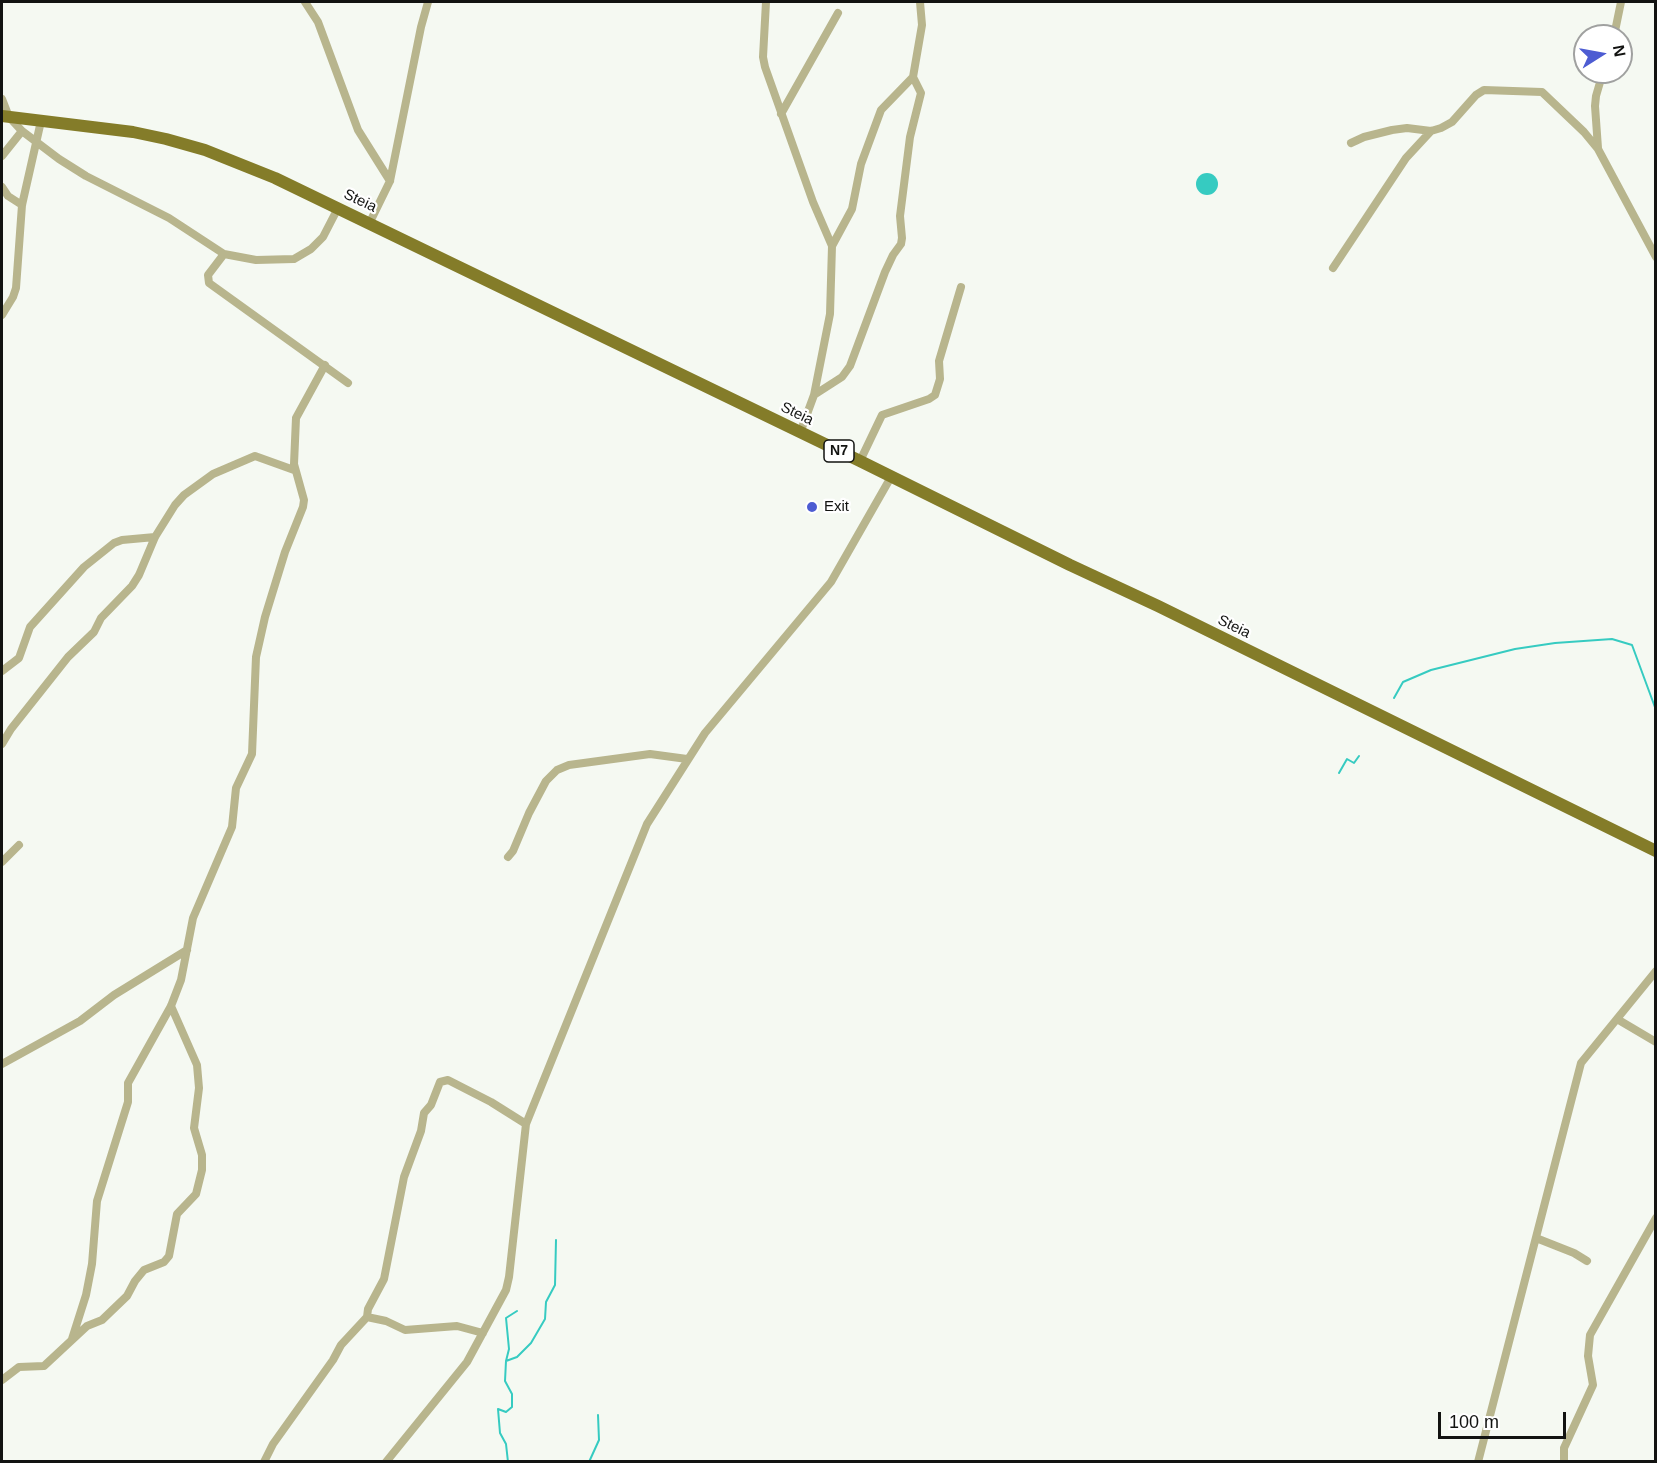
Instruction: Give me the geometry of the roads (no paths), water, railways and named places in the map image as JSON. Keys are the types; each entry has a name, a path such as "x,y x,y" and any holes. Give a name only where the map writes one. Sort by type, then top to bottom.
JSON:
{"main road":[{"name":"Steia","path":"5,117 133,132 205,150 275,178 370,222 534,304 1158,606 1656,851"}],"street":[{"path":"304,2 318,22 358,130 390,181"},
{"path":"370,222 390,181 428,2"},
{"path":"766,2 764,57 781,114 813,202 832,246 830,314 814,395 800,433"},
{"path":"832,246 852,209 861,164 881,110 913,76 922,25 920,2"},
{"path":"1616,24 1621,2"},
{"path":"781,114 838,13"},
{"path":"814,395 842,377 850,366 885,272 901,244 900,216 910,137 921,93 913,76"},
{"path":"1598,148 1595,106 1600,84"},
{"path":"1333,268 1406,158 1431,131 1452,122 1476,95 1484,90 1542,92 1584,132 1598,148 1656,257"},
{"path":"2,99 5,117 37,142 86,176 169,218 224,254 256,260 294,259 323,237 338,208"},
{"path":"2,315 15,293 22,206 40,121"},
{"path":"1351,143 1392,130 1407,128 1431,131"},
{"path":"2,156 22,131"},
{"path":"2,187 22,206"},
{"path":"224,254 208,275 209,283 348,383"},
{"path":"860,461 882,415 929,399 934,394 939,379 939,361 961,287"},
{"path":"72,1339 86,1295 92,1264 97,1201 128,1102 128,1083 171,1006 181,980 195,912 232,827 238,782 252,754 256,657 265,617 304,500 294,470 296,418 325,365"},
{"path":"2,744 11,729 68,657 94,632 101,618 132,586 155,537 184,495 213,474 255,456 294,470"},
{"path":"386,1461 467,1362 506,1290 526,1124 641,836 705,733 831,582 891,477"},
{"path":"2,671 19,658 30,627 84,567 114,543 122,540 155,537"},
{"path":"508,857 546,781 557,770 569,765 650,754 687,759"},
{"path":"2,862 19,845"},
{"path":"2,1064 80,1021 114,995 187,950"},
{"path":"1478,1461 1581,1063 1656,971"},
{"path":"2,1380 19,1367 44,1366 87,1326 102,1320 127,1296 144,1270 164,1262 169,1256 177,1214 196,1194 202,1155 194,1128 199,1088 196,1065 171,1006"},
{"path":"1617,1019 1656,1042"},
{"path":"264,1461 273,1444 333,1360 341,1345 367,1317 368,1309 384,1279 404,1177 421,1131 424,1113 434,1098 440,1082 448,1080 491,1102 526,1124"},
{"path":"1564,1461 1564,1448 1593,1385 1588,1356 1590,1335 1656,1218"},
{"path":"1536,1238 1587,1261"},
{"path":"367,1317 386,1321 405,1330 457,1326 483,1333"}],"water":[{"path":"1207,173 1215,176 1218,184 1215,192 1207,195 1199,192 1196,184 1199,176"}],"waterway":[{"path":"1394,698 1403,682 1431,670 1515,649 1555,643 1612,639 1632,645 1656,710"},
{"path":"1339,773 1347,759 1354,763 1359,756"},
{"path":"508,1462 506,1444 500,1433 498,1409 506,1412 512,1407 512,1394 505,1381 506,1361 517,1357 531,1343 545,1319 546,1302 555,1285 556,1240"},
{"path":"506,1361 509,1349 506,1318 517,1311"},
{"path":"589,1462 599,1440 598,1415"}],"place":[{"name":"Exit","path":"812,507"}]}
